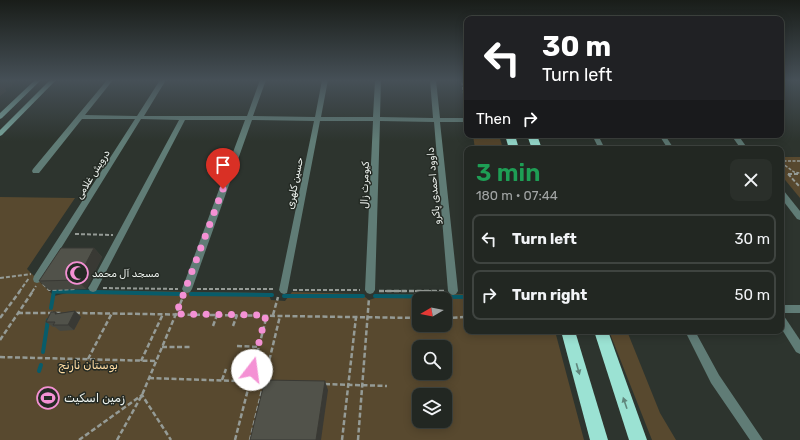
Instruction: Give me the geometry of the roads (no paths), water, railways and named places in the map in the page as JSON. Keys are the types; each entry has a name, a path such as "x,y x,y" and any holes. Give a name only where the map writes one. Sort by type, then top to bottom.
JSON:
{"highway":[{"path":"569,334 599,440"},
{"path":"602,334 638,440"}],"main road":[{"path":"0,117 17,101"},
{"path":"0,134 33,101"}],"street":[{"path":"36,171 93,101"},
{"name":"درویش غلامی","path":"37,280 151,101"},
{"path":"187,289 255,101"},
{"name":"حسین کلهری","path":"282,290 321,101"},
{"name":"کیومرث زال","path":"370,290 377,101"},
{"name":"داوود احمدی پاکرو","path":"435,101 453,291"},
{"path":"79,117 464,120"},
{"path":"93,288 183,118"},
{"path":"737,138 743,146"},
{"path":"784,198 800,217"},
{"path":"784,309 800,309"},
{"path":"784,325 800,349"},
{"path":"692,334 715,379 757,440"}],"waterway":[{"path":"51,308 54,291 179,294"},
{"path":"54,292 87,292"},
{"path":"191,294 272,295"},
{"path":"284,296 363,296"},
{"path":"375,296 464,297"},
{"path":"43,352 48,320"},
{"path":"39,371 41,365"}],"place":[{"name":"مسجد آل محمد","path":"77,273"},
{"name":"زمین اسکیت","path":"48,398"}],"park label":[{"name":"بوستان نارنج","path":"88,365"}]}
